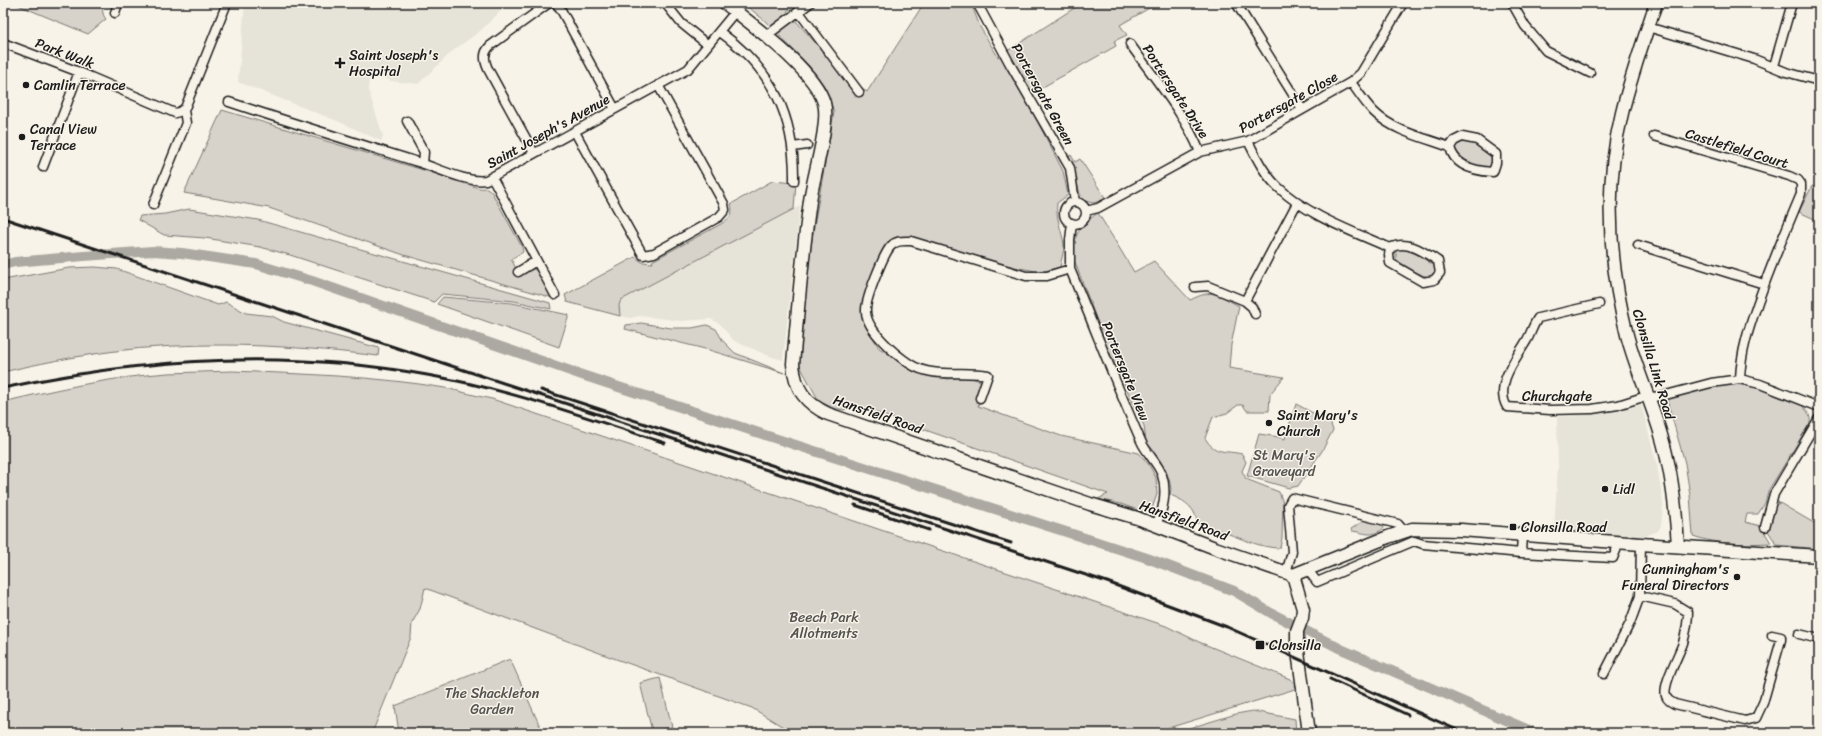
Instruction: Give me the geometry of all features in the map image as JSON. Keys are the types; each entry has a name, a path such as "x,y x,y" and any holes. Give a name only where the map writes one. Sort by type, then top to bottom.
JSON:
{"street":[{"path":"115,13 118,3"},
{"path":"153,205 186,123 184,110 227,3"},
{"path":"534,153 484,60 486,50 490,46 549,3"},
{"path":"555,3 560,8 615,109"},
{"path":"665,3 681,23 708,45"},
{"name":"Hansfield Road","path":"725,3 792,59 817,88 824,103 825,125 810,202 793,364 794,378 805,397 816,408 828,414 1155,525 1211,547 1290,574"},
{"path":"766,36 810,3"},
{"name":"Portersgate Green","path":"978,3 1010,64 1070,168 1075,202"},
{"path":"1236,3 1302,109"},
{"path":"1512,3 1525,26 1546,51 1590,73"},
{"name":"Clonsilla Link Road","path":"1656,3 1624,107 1617,140 1613,170 1611,227 1612,252 1623,320 1661,435 1668,462 1678,546"},
{"path":"1774,66 1792,3"},
{"name":"Portersgate Close","path":"1086,211 1098,208 1200,152 1248,141 1351,82 1361,73 1401,4"},
{"name":"Saint Joseph's Avenue","path":"229,102 423,164 476,180 486,180 688,69 736,12"},
{"path":"799,12 859,92"},
{"path":"1648,27 1754,59 1819,82"},
{"path":"720,32 745,52 765,75 780,101 795,156 794,181"},
{"name":"Park Walk","path":"3,43 79,72 175,113 184,110"},
{"name":"Portersgate Drive","path":"1130,44 1182,119 1193,136 1200,152"},
{"path":"43,167 79,72"},
{"path":"1351,82 1372,110 1380,117 1402,130 1450,147"},
{"path":"575,132 643,255 654,253 719,217 725,210 724,204 658,85"},
{"path":"407,121 424,152 423,164"},
{"name":"Castlefield Court","path":"1654,136 1789,176 1798,180 1801,184 1801,194 1764,284 1744,341 1740,361 1740,379"},
{"path":"1462,137 1477,140 1496,154 1496,163 1493,172 1473,169 1459,162 1452,155 1450,147 1454,141 1462,137"},
{"path":"1248,141 1260,165 1277,186 1297,203 1390,248 1402,244 1421,249 1438,261 1440,273 1434,280 1423,282 1390,264 1390,248"},
{"path":"793,147 807,145"},
{"path":"492,177 555,295"},
{"path":"1075,202 1084,205 1086,211 1082,221 1078,223 1072,223 1067,220 1064,212 1067,206 1075,202"},
{"path":"1245,301 1297,203"},
{"name":"Portersgate View","path":"1072,223 1070,240 1070,269 1142,443 1162,475 1164,488 1163,503 1160,517 1155,525"},
{"path":"980,398 988,375 939,373 912,365 885,345 872,327 865,312 876,275 890,247 898,241 911,241 1026,276 1048,276 1070,269"},
{"path":"1638,245 1764,284"},
{"path":"518,272 536,261"},
{"path":"1196,287 1208,286 1245,301 1252,307 1255,314"},
{"name":"Churchgate","path":"1599,304 1538,318 1509,370 1503,388 1504,403 1507,407 1516,409 1579,410 1608,407 1648,397"},
{"path":"1648,397 1662,396 1711,383 1740,379 1760,384 1819,407"},
{"path":"1765,527 1774,494 1819,418"},
{"path":"1309,733 1297,635 1303,609 1290,574 1292,552 1288,505 1292,498 1398,524 1423,544 1521,553 1613,558 1619,542"},
{"path":"1290,574 1308,570 1350,552 1410,534 1436,528 1819,556"},
{"path":"1308,570 1317,582 1356,565 1410,534"},
{"path":"1521,553 1522,535"},
{"path":"1604,674 1630,623 1640,596 1641,544"},
{"path":"1350,552 1356,565"},
{"path":"1640,596 1675,604 1688,612 1688,624 1666,687 1666,695 1668,700 1675,704 1745,721 1756,718 1763,702 1781,640 1781,637 1772,635"},
{"path":"1799,634 1819,639"}],"shaded area":[{"name":"Saint Joseph's Hospital","path":"245,3 509,3 480,31 454,50 418,84 391,81 378,75 369,80 368,89 383,136 381,141 340,122 238,82"},
{"path":"800,206 783,360 772,357 733,340 720,324 711,319 681,321 639,316 631,318 620,316 619,305 621,300"},
{"path":"1641,404 1657,465 1663,504 1661,526 1658,531 1642,537 1554,529 1558,466 1557,417 1623,410"}],"green space":[{"path":"13,3 106,3 103,6 103,11 106,19 88,34"},
{"path":"743,3 800,3 787,11 837,67 867,92 924,3 971,3 980,27 998,57 1082,3 1158,3 1120,25 1127,35 1114,41 1116,46 1025,97 1063,171 1068,195 1057,203 1058,218 1064,245 1060,267 1041,272 999,264 916,238 898,237 887,243 877,263 866,325 879,348 919,372 948,379 969,377 983,382 982,395 978,406 1061,436 1139,453 1149,465 1156,478 1157,494 1152,509 1143,512 1121,504 1098,499 1108,494 854,405 844,410 833,408 819,401 800,366 798,351 813,232 834,112 825,87 809,66 764,20"},
{"path":"222,110 467,183 472,186 487,188 491,191 522,247 523,252 511,259 519,274 534,269 538,272 553,298 404,255 269,208 184,193"},
{"path":"1462,137 1496,154 1493,172 1483,171 1452,155 1454,141"},
{"path":"1071,155 1075,162 1080,159 1106,199 1093,203 1085,201 1080,194 1074,172 1067,158"},
{"path":"772,181 796,183 794,209 621,300 619,305 620,316 567,302 565,295 635,257 642,262 653,263 652,261 721,224 730,216 732,211 731,204"},
{"path":"1819,181 1819,221 1799,212 1812,186 1817,187"},
{"path":"189,209 258,220 537,299 550,303 551,309 514,301 442,294 434,302 290,255 260,247 205,238 164,235 138,220 140,216 165,214"},
{"path":"1098,213 1134,272 1154,261 1190,300 1210,293 1220,296 1239,306 1231,345 1229,368 1284,377 1270,394 1269,411 1247,411 1243,405 1238,405 1227,413 1213,417 1205,438 1213,447 1221,451 1242,454 1246,462 1242,471 1246,479 1279,492 1283,503 1282,538 1280,548 1249,542 1197,523 1192,509 1180,499 1170,495 1171,489 1169,478 1155,452 1146,442 1144,426 1106,345 1073,257 1076,236 1086,222"},
{"path":"1402,248 1418,255 1435,266 1436,275 1427,277 1398,261 1396,259 1396,251"},
{"path":"95,267 117,269 218,305 226,302 246,313 272,316 284,322 379,348 378,356 324,350 241,345 139,348 42,363 3,372 3,280 69,268"},
{"path":"443,297 512,303 569,315 559,347 437,304"},
{"path":"641,323 671,328 692,328 707,325 716,329 723,341 735,353 784,373 709,350 625,329 626,325"},
{"name":"Beech Park Allotments","path":"232,371 339,376 392,381 445,388 492,399 1166,626 1199,642 1290,679 1293,681 1295,689 1152,733 793,733 752,708 425,588 420,609 412,623 411,637 372,733 3,733 3,402 64,388 127,377 168,373"},
{"path":"1726,383 1748,386 1777,393 1801,405 1808,413 1810,423 1768,491 1765,503 1758,514 1747,514 1745,522 1761,526 1771,543 1741,544 1712,541 1693,536 1690,495 1685,463 1667,400 1674,395"},
{"name":"St Mary's Graveyard","path":"1296,404 1330,422 1333,430 1322,451 1298,486 1289,488 1247,476 1259,434 1285,439"},
{"path":"1778,502 1819,526 1819,549 1777,545 1768,531 1774,503 1779,504"},
{"path":"1366,519 1384,525 1384,528 1372,534 1352,531 1351,529"},
{"name":"The Shackleton Garden","path":"510,659 543,733 399,733 395,706"},
{"path":"660,678 672,727 652,731 640,683"},
{"path":"1253,711 1295,719 1296,733 1173,733 1236,714"}],"waterway":[{"path":"3,265 15,262 153,251 182,253 256,264 312,281 582,375 1147,558 1234,591 1271,613 1341,649 1536,733"}],"railway":[{"path":"3,218 1107,582 1227,627 1464,733"},
{"path":"3,388 108,370 162,364 215,360 321,362 374,367 427,375 488,388 548,405 665,443"},
{"path":"541,390 1011,543"},
{"path":"855,505 929,530"},
{"path":"1330,679 1408,715"}],"place":[{"name":"Saint Joseph's Hospital","path":"340,63"},
{"name":"Camlin Terrace","path":"26,85"},
{"name":"Canal View Terrace","path":"22,137"},
{"name":"Saint Mary's Church","path":"1269,423"},
{"name":"Lidl","path":"1605,489"},
{"name":"Clonsilla Road","path":"1513,527"},
{"name":"Cunningham's Funeral Directors","path":"1737,577"},
{"name":"Clonsilla","path":"1260,645"}]}
